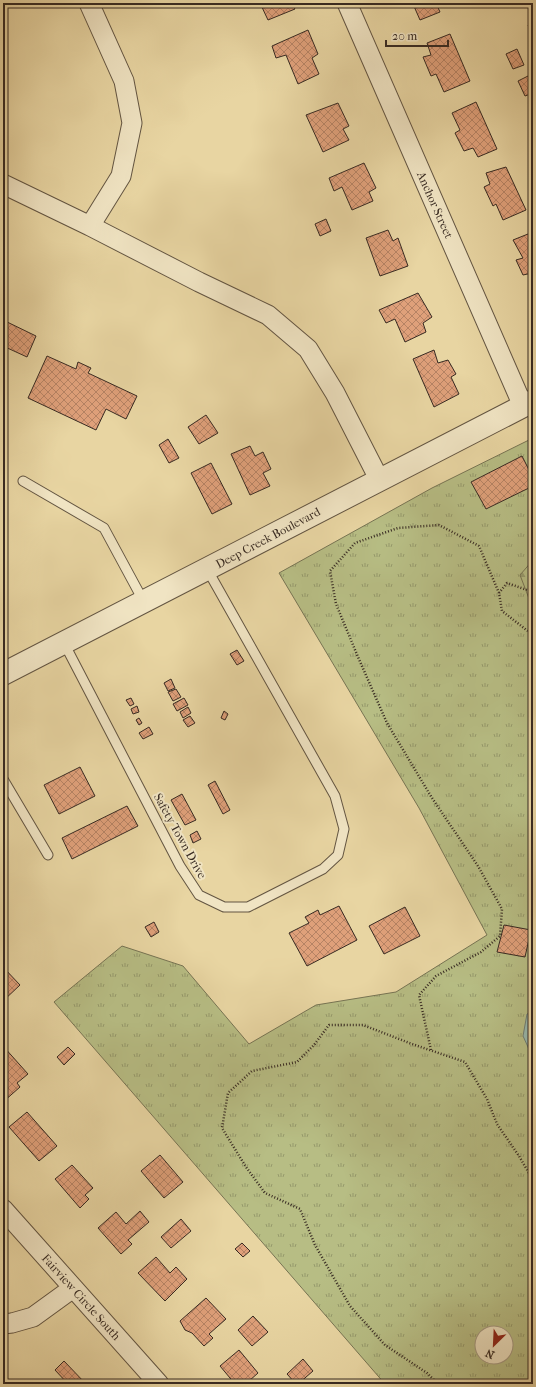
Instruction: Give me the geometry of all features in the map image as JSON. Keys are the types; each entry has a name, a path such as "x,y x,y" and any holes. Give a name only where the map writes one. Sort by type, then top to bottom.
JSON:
{"street":[{"path":"89,3 124,81 132,123 121,176 90,226"},
{"name":"Anchor Street","path":"347,3 528,404"},
{"path":"3,184 268,315 308,349 335,394 379,480"},
{"name":"Deep Creek Boulevard","path":"3,674 528,404"},
{"name":"Fairview Circle South","path":"3,1209 159,1384"},
{"path":"3,1324 33,1317 73,1288"}],"lane":[{"path":"23,481 104,528 144,602"},
{"name":"Safety Town Drive","path":"64,643 180,866 199,895 224,907 248,907 323,869 338,854 344,829 335,796 207,569"},
{"path":"3,779 48,855"}],"path":[{"path":"431,1050 419,995 436,976 481,952 500,936 502,910 478,866 432,798 387,723 336,604 330,571 355,544 398,528 439,525 479,546 499,593 502,611 533,635"},
{"path":"499,593 507,583 533,592"},
{"path":"438,1384 427,1373 385,1345 350,1306 315,1245 300,1209 265,1193 246,1167 222,1128 228,1093 252,1071 297,1062 314,1045 329,1025 363,1025 465,1062 487,1100 497,1124 519,1156 533,1180"}],"green space":[{"path":"533,438 533,1384 385,1384 54,1002 122,946 183,966 249,1044 316,1005 396,992 487,935 419,808 279,573 432,488"},
{"path":"533,560 533,609 520,575"}],"shaded area":[{"path":"533,1012 533,1058 523,1036 527,1014"}],"building":[{"path":"260,3 291,3 295,9 268,20"},
{"path":"404,3 436,3 440,12 420,20 413,4 406,7"},
{"path":"533,23 533,35 528,25"},
{"path":"308,30 318,54 312,58 319,74 298,84 286,55 276,58 272,46"},
{"path":"450,34 470,81 444,92 436,74 431,76 423,57 431,55 427,43"},
{"path":"517,49 524,65 513,69 506,54"},
{"path":"528,76 533,87 533,93 525,96 518,81"},
{"path":"476,102 497,149 478,157 473,148 464,151 455,133 460,130 452,113"},
{"path":"338,103 349,126 343,129 349,140 323,152 306,115"},
{"path":"364,163 376,188 369,192 373,201 352,210 342,187 334,191 329,178"},
{"path":"506,167 526,210 503,220 496,204 493,206 484,187 490,184 486,173"},
{"path":"326,219 331,231 320,236 315,224"},
{"path":"388,230 393,241 398,238 408,266 380,276 366,238"},
{"path":"533,232 533,277 532,273 523,275 516,260 523,258 513,240"},
{"path":"418,293 432,317 423,323 426,332 405,342 395,319 386,323 379,310"},
{"path":"3,320 36,336 27,357 3,346"},
{"path":"434,350 438,363 448,360 456,374 451,377 459,394 434,407 413,359"},
{"path":"47,356 76,369 78,362 91,368 88,373 137,396 126,419 106,409 96,430 28,398"},
{"path":"206,415 218,433 199,444 188,427"},
{"path":"168,439 179,458 169,463 159,445"},
{"path":"250,446 255,456 263,452 271,469 263,473 270,486 250,495 231,454"},
{"path":"522,456 533,478 533,486 486,509 471,482"},
{"path":"211,463 232,504 212,514 191,473"},
{"path":"237,650 244,661 237,665 230,654"},
{"path":"171,679 175,688 168,691 164,683"},
{"path":"176,689 181,697 173,701 168,692"},
{"path":"131,698 134,704 130,706 126,700"},
{"path":"184,698 188,705 177,711 173,704"},
{"path":"137,706 139,712 133,714 131,709"},
{"path":"188,707 191,713 183,718 180,712"},
{"path":"224,711 228,714 225,720 221,718"},
{"path":"190,716 195,723 188,727 183,720"},
{"path":"139,718 142,723 139,725 136,720"},
{"path":"149,727 153,734 143,739 139,733"},
{"path":"80,767 95,796 59,814 44,785"},
{"path":"215,781 230,810 223,814 208,785"},
{"path":"182,794 196,820 185,825 171,800"},
{"path":"127,806 138,826 72,859 62,838"},
{"path":"197,831 201,839 193,843 190,835"},
{"path":"339,906 357,940 307,966 289,933 309,923 305,917 318,910 320,915"},
{"path":"405,907 420,936 384,954 369,926"},
{"path":"154,922 159,932 151,937 145,927"},
{"path":"504,925 531,930 525,957 497,952"},
{"path":"3,967 20,985 3,1001"},
{"path":"3,1046 28,1074 17,1083 20,1087 3,1102"},
{"path":"68,1047 75,1054 64,1065 57,1057"},
{"path":"3,1102 7,1107 3,1111"},
{"path":"27,1112 57,1146 39,1161 9,1127"},
{"path":"160,1155 183,1182 164,1198 141,1171"},
{"path":"72,1165 93,1188 85,1195 89,1199 80,1208 55,1179"},
{"path":"140,1211 149,1222 128,1240 132,1244 121,1254 98,1228 116,1212 126,1224"},
{"path":"181,1219 191,1231 171,1248 161,1237"},
{"path":"242,1243 250,1251 243,1257 235,1249"},
{"path":"156,1257 170,1273 176,1267 187,1279 165,1301 138,1273"},
{"path":"206,1298 226,1319 209,1334 213,1338 204,1346 192,1333 185,1330 180,1321"},
{"path":"253,1316 268,1332 252,1346 238,1330"},
{"path":"239,1350 258,1373 249,1381 252,1384 235,1384 220,1366"},
{"path":"303,1359 313,1371 298,1384 296,1384 287,1374"},
{"path":"64,1361 86,1384 68,1384 55,1370"}]}
